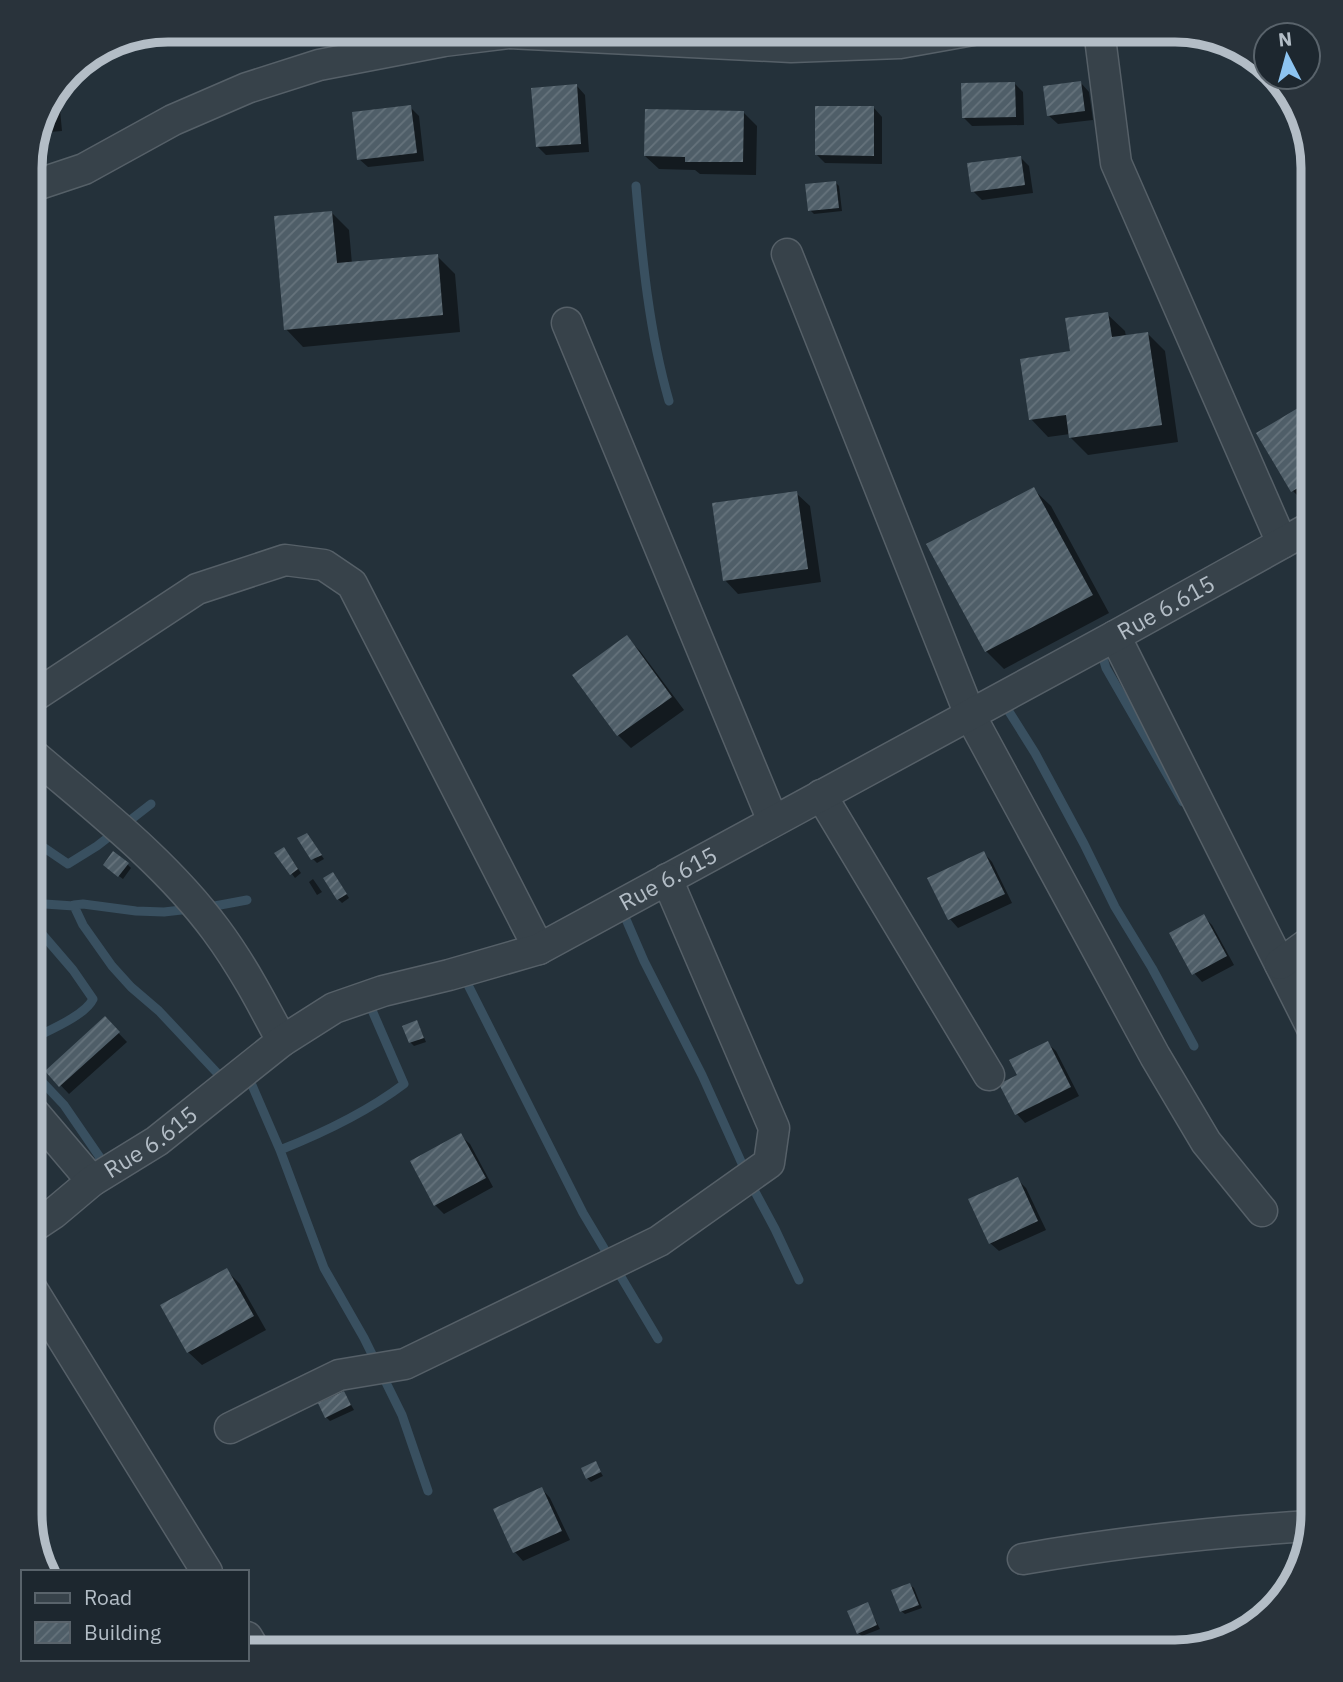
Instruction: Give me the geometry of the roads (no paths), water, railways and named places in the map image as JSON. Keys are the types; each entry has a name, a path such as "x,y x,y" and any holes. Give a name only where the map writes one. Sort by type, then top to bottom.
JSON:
{"street":[{"path":"42,183 84,169 173,120 247,88 320,65 438,42"},
{"path":"690,42 791,47 906,42"},
{"path":"1101,42 1116,163 1282,543"},
{"path":"787,254 970,715 1155,1056 1206,1142 1262,1212"},
{"path":"567,323 773,821"},
{"name":"Rue 6.615","path":"42,1221 92,1181 157,1141 282,1041 334,1008 383,991 538,949 1301,533"},
{"path":"42,691 197,589 285,560 324,565 352,584 538,949"},
{"path":"1115,636 1301,1006"},
{"path":"42,762 174,881 216,930 257,994 282,1041"},
{"path":"821,795 989,1076"},
{"path":"230,1428 340,1375 405,1364 659,1241 769,1163 774,1128 667,879"},
{"path":"1280,964 1301,949"},
{"path":"42,1122 92,1181"},
{"path":"42,1306 205,1570"},
{"path":"1023,1559 1104,1545 1204,1533 1300,1527"}],"waterway":[{"path":"636,186 651,321 669,401"},
{"path":"1100,648 1106,668 1183,802"},
{"path":"1003,702 1035,753 1115,907 1194,1046"},
{"path":"42,846 68,864 97,846 151,804"},
{"path":"204,908 247,900"},
{"path":"42,904 83,904 164,912 190,909"},
{"path":"74,906 83,925 112,966 219,1075"},
{"path":"622,910 644,961 702,1075 753,1188 799,1280"},
{"path":"42,934 73,970 93,999 74,1017 42,1034"},
{"path":"464,977 583,1213 658,1339"},
{"path":"280,1150 344,1121 404,1084 368,1001"},
{"path":"248,1076 280,1150 324,1268 364,1338 402,1415 428,1491"},
{"path":"42,1082 64,1105 99,1156 101,1164"}]}
